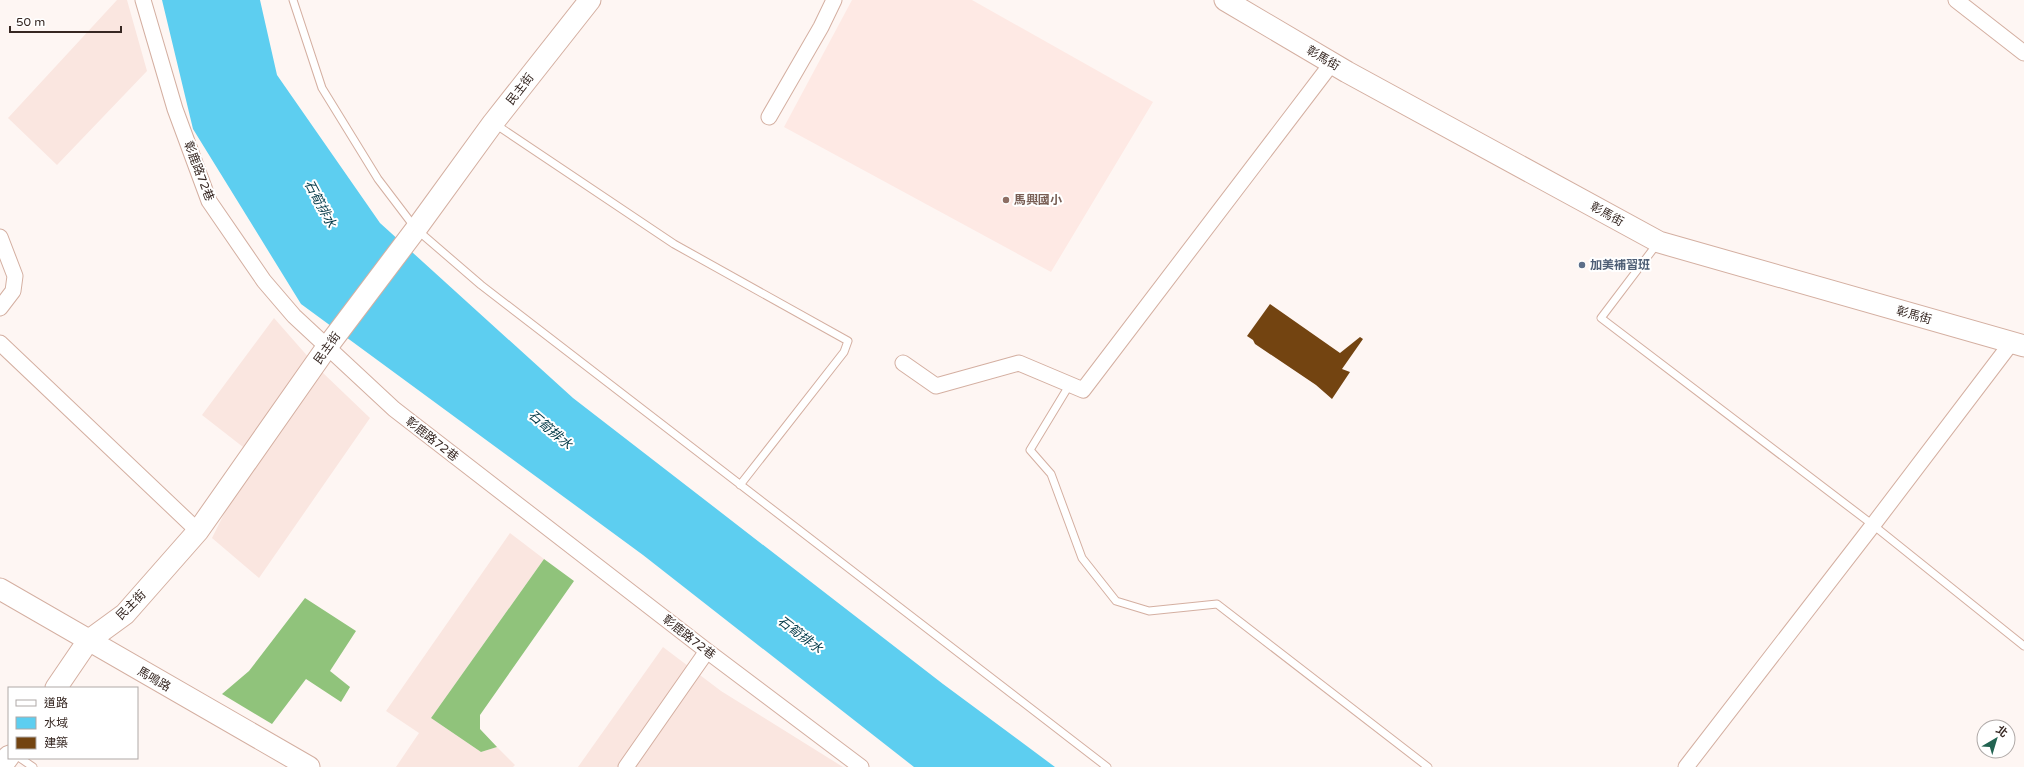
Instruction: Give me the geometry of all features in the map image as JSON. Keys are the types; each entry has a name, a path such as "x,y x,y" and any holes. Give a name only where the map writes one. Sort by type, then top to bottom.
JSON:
{"street":[{"name":"彰鹿路72巷","path":"143,0 175,108 209,201 264,281 294,316 394,410 707,651 861,767"},
{"path":"769,117 822,27 834,0"},
{"path":"1956,0 2024,53"},
{"name":"民主街","path":"57,687 88,641 125,614 198,530 327,347 585,1"},
{"name":"彰馬街","path":"1231,2 1332,63 1659,242 2018,344"},
{"path":"904,363 936,386 1019,363 1083,390 1332,63"},
{"path":"0,237 15,276 14,290 0,308"},
{"path":"0,343 198,530"},
{"path":"1686,767 1873,525 2018,344"},
{"name":"馬鳴路","path":"0,589 309,767"},
{"path":"626,767 707,651"},
{"path":"1,767 8,757"}],"lane":[{"path":"293,0 322,88 378,179 416,229 481,285 1107,767"},
{"path":"493,123 674,244 848,341 844,352 740,485"},
{"path":"1659,242 1601,318 1873,525 2024,646"},
{"path":"1070,384 1030,450 1051,474 1082,558 1116,601 1149,610 1217,604 1428,767"},
{"path":"21,759 33,767"}],"shaded area":[{"path":"117,0 127,0 147,71 57,165 8,118"},
{"name":"馬興國小","path":"852,0 972,0 1153,102 1051,272 784,127"},
{"path":"274,318 310,359 243,447 202,415"},
{"path":"322,372 370,418 259,578 212,538 235,492"},
{"path":"510,533 544,559 431,718 481,752 497,747 515,765 513,767 396,767 419,733 386,711"},
{"path":"663,647 721,691 843,767 578,767"}],"green space":[{"path":"544,559 574,581 480,715 480,729 497,747 481,752 431,718"},
{"path":"305,598 356,631 330,671 350,687 341,702 306,679 272,724 222,694 249,671"}],"water":[{"name":"石筍排水","path":"162,0 260,0 277,75 380,223 573,398 943,684 1055,767 914,767 643,555 301,304 193,129"}],"building":[{"path":"1270,304 1340,353 1360,337 1363,339 1342,369 1350,372 1332,399 1316,385 1255,344 1253,340 1247,336"}],"place":[{"name":"馬興國小","path":"1006,200"},
{"name":"加美補習班","path":"1582,265"}]}
